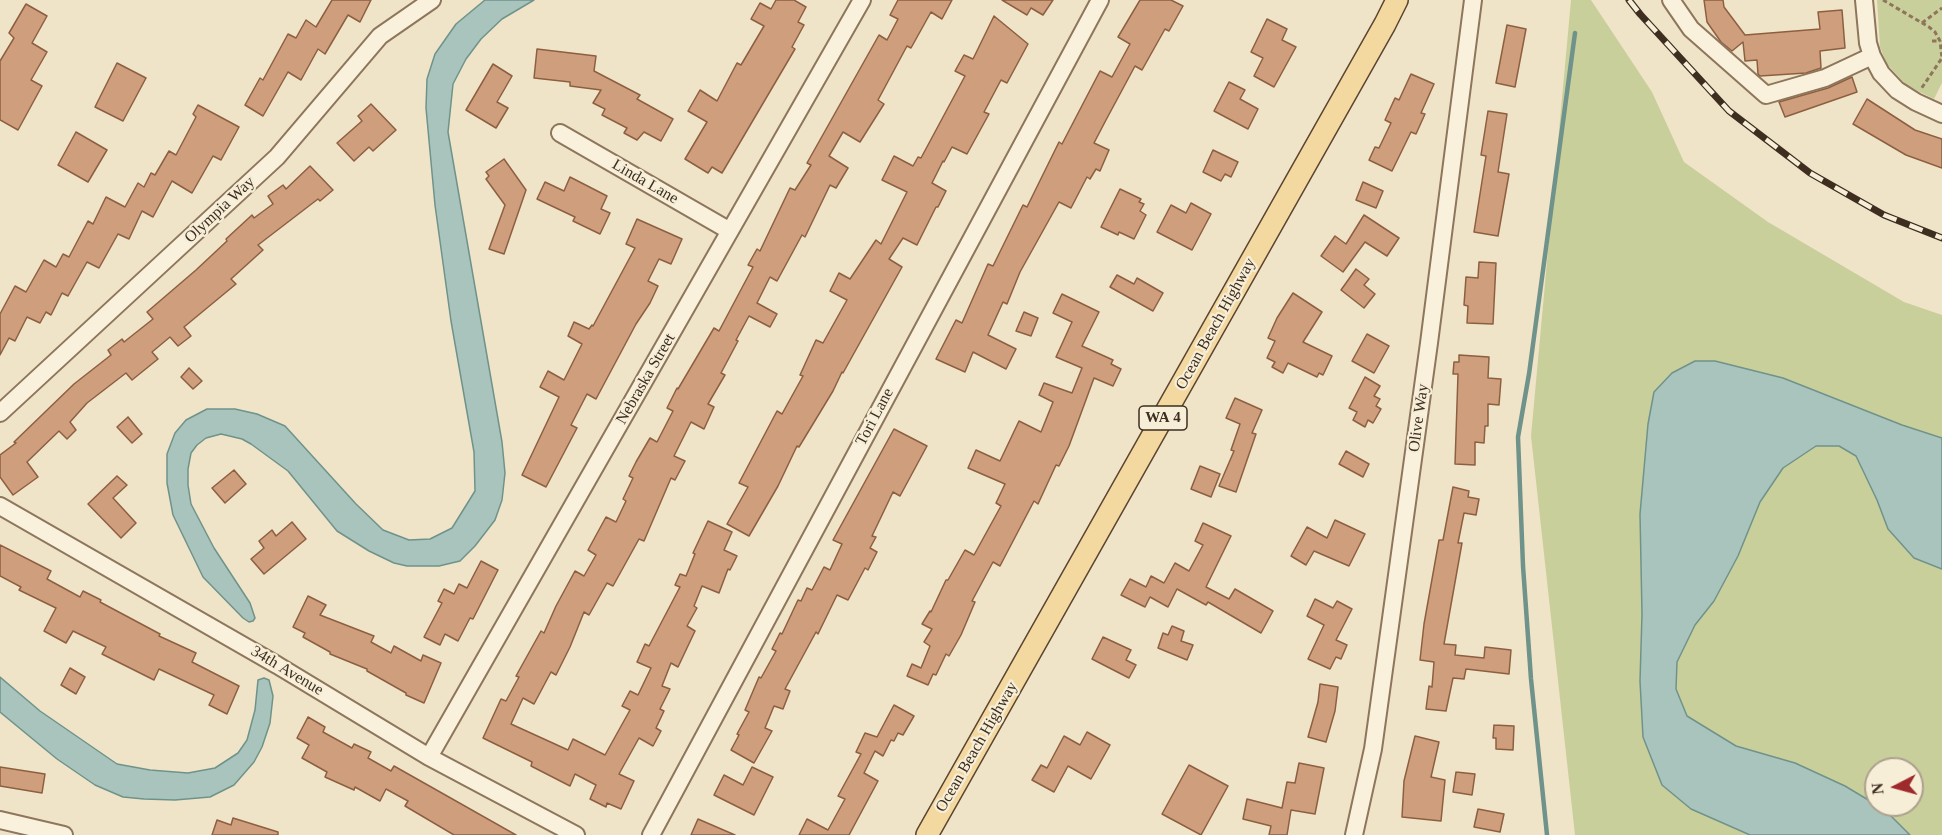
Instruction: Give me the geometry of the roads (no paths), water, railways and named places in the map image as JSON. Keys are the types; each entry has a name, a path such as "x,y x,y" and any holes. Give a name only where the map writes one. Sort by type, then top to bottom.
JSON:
{"main road":[{"name":"Ocean Beach Highway","path":"927,835 1397,0"}],"street":[{"name":"Olympia Way","path":"0,413 277,157 380,36 432,0"},
{"name":"Nebraska Street","path":"429,757 862,0"},
{"name":"Tori Lane","path":"651,835 1100,0"},
{"name":"Olive Way","path":"1354,835 1373,749 1473,0"},
{"path":"1671,0 1691,29 1766,95 1825,78 1872,56"},
{"path":"1864,0 1868,43 1881,73 1897,90 1942,114"},
{"name":"Linda Lane","path":"560,133 730,231"},
{"name":"34th Avenue","path":"0,506 277,664 551,830 576,835"},
{"path":"0,820 64,835"}],"water":[{"path":"485,0 534,0 502,19 481,39 466,59 453,84 448,132 502,442 505,473 502,500 495,520 460,561 439,566 407,566 394,563 337,531 288,471 251,444 242,439 221,434 206,438 191,453 188,485 191,504 214,548 250,603 255,618 249,622 203,577 173,515 167,483 167,454 175,433 186,420 207,409 235,409 257,414 285,426 356,504 383,530 409,540 430,539 452,528 475,491 474,452 451,321 435,205 426,108 427,79 435,54 456,24"},
{"path":"1695,361 1715,361 1783,378 1902,425 1942,438 1942,569 1914,558 1888,529 1856,456 1839,446 1816,446 1783,468 1760,502 1738,556 1714,601 1695,625 1677,662 1676,689 1687,716 1736,746 1795,763 1845,786 1864,797 1864,817 1892,817 1910,835 1750,835 1691,809 1662,785 1643,737 1640,681 1642,614 1640,514 1648,424 1654,392 1672,373"},
{"path":"0,677 40,711 117,764 150,770 188,773 215,768 238,753 247,740 255,710 258,680 264,678 269,680 273,696 270,723 254,762 234,785 210,797 175,800 123,797 95,785 57,759 0,712"}],"waterway":[{"path":"1547,835 1531,679 1523,566 1518,437 1529,374 1575,33"}],"railway":[{"path":"1629,0 1729,111 1810,173 1884,215 1942,238"}]}
